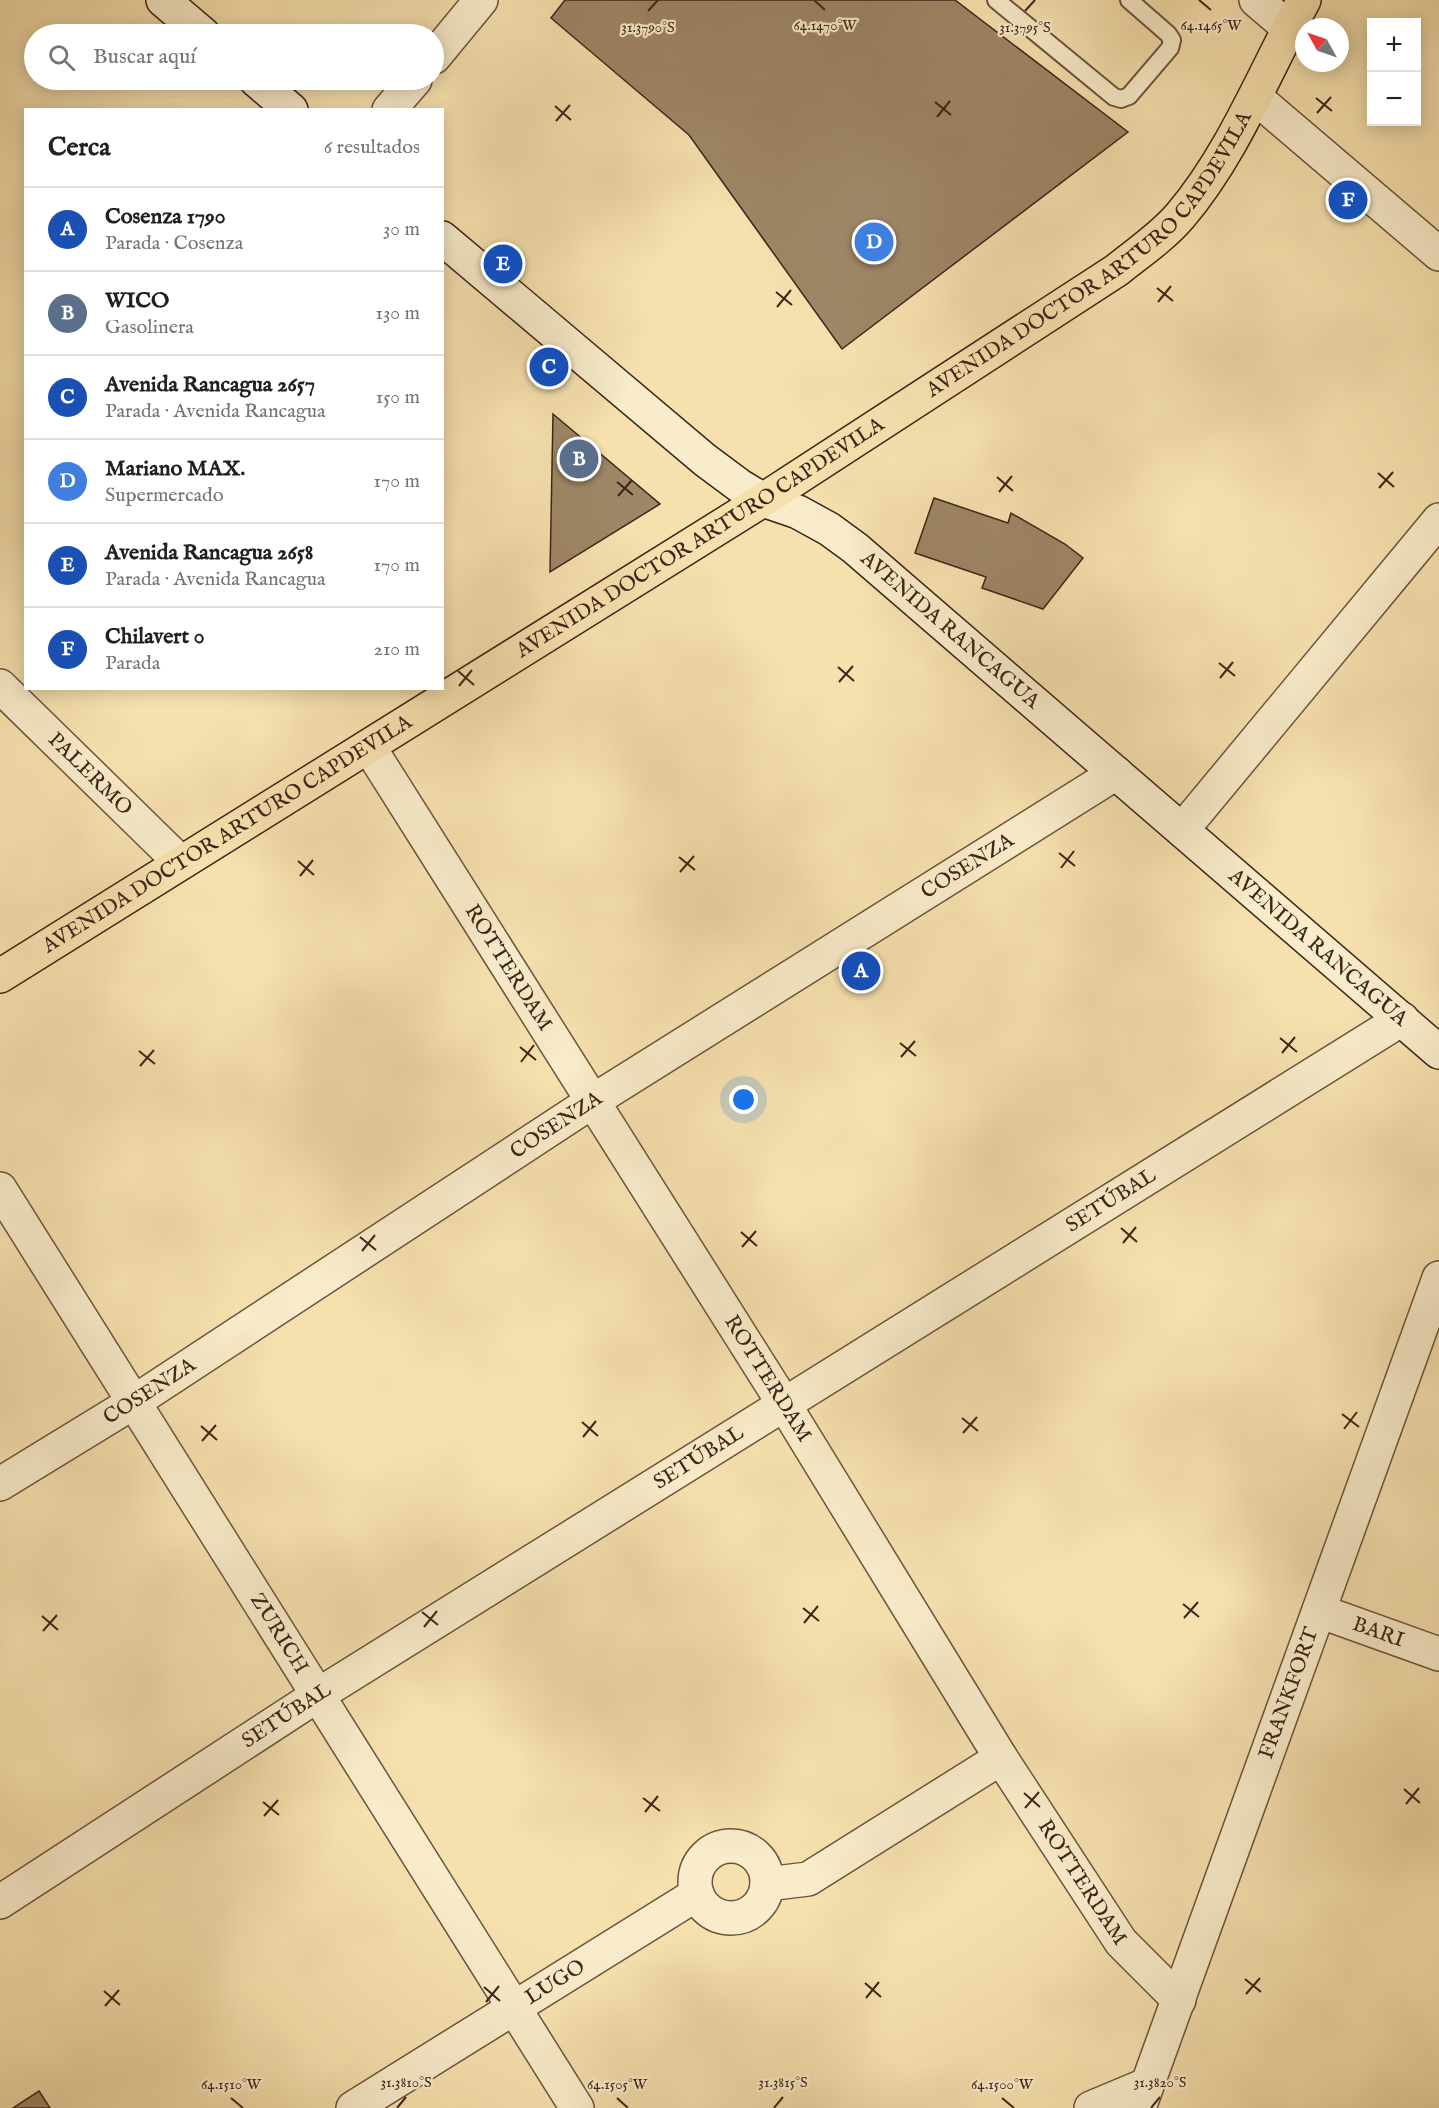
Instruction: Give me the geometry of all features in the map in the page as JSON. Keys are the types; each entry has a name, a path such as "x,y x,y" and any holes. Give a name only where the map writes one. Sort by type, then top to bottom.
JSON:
{"main road":[{"name":"AVENIDA DOCTOR ARTURO CAPDEVILA","path":"0,976 763,500 1117,270 1154,241 1180,216 1208,178 1256,98 1296,14"}],"street":[{"path":"163,0 191,24"},
{"path":"444,45 481,0"},
{"path":"1256,0 1296,14"},
{"path":"268,90 289,108"},
{"path":"391,108 406,90"},
{"path":"1256,98 1439,254"},
{"name":"AVENIDA RANCAGUA","path":"444,240 705,460 763,500 798,512 829,529 855,548 1439,1052"},
{"path":"1182,830 1439,520"},
{"name":"PALERMO","path":"0,686 180,862"},
{"name":"ROTTERDAM","path":"369,747 784,1404 1001,1758 1120,1942 1179,2000"},
{"name":"COSENZA","path":"0,1484 134,1402 593,1101 1116,773"},
{"name":"SETÚBAL","path":"0,1902 318,1695 1402,1019"},
{"name":"ZURICH","path":"0,1189 577,2108"},
{"name":"FRANKFORT","path":"1143,2096 1439,1278"},
{"name":"BARI","path":"1319,1611 1439,1654"},
{"path":"767,1884 808,1878 1001,1758"},
{"path":"726,1846 744,1847 754,1853 762,1862 767,1884 764,1897 757,1907 736,1918 712,1913 702,1905 694,1883 701,1860 709,1852 726,1846"},
{"name":"LUGO","path":"353,2108 697,1894"},
{"path":"1091,2108 1143,2096"}],"lane":[{"path":"996,0 1114,98 1121,99 1129,96 1170,48 1172,40 1129,0"}],"building":[{"path":"565,0 955,0 1128,132 842,349 689,135 551,18"},
{"path":"553,414 660,504 550,572"},
{"path":"934,498 1008,523 1011,513 1065,544 1083,558 1043,609 982,588 986,577 915,553"},
{"path":"39,2091 50,2108 13,2108"}],"place":[{"name":"Chilavert 0","path":"1348,200"},
{"name":"Mariano MAX.","path":"874,242"},
{"name":"Avenida Rancagua 2658","path":"503,264"},
{"name":"Avenida Rancagua 2657","path":"549,367"},
{"name":"WICO","path":"579,459"},
{"name":"Cosenza 1790","path":"861,971"}]}
